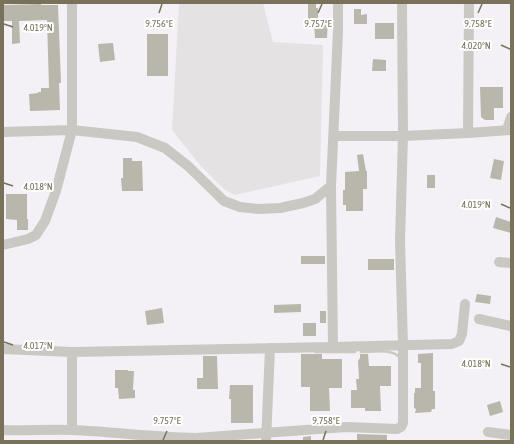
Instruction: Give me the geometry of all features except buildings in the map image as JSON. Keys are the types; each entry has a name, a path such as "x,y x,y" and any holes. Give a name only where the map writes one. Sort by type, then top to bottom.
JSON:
{"street":[{"path":"3,245 28,239 36,235 46,221 56,191 72,130 72,3"},
{"path":"333,347 331,186 338,3"},
{"path":"3,430 72,430 171,439 266,437 346,427 402,427 403,345 400,241 403,136 402,3"},
{"path":"468,133 469,3"},
{"path":"334,136 403,136 509,130 511,117"},
{"path":"3,132 72,130 137,138 165,148 188,166 224,200 240,207 258,209 280,208 303,203 314,199 331,186"},
{"path":"499,262 511,263"},
{"path":"3,349 72,352 452,344 459,341 462,334 465,304"},
{"path":"480,319 511,326"},
{"path":"266,437 270,348"},
{"path":"72,352 72,430"},
{"path":"488,432 511,435"}],"shaded area":[{"path":"179,3 263,3 273,42 323,45 320,176 235,195 225,190 200,165 172,130"}],"waterway":[{"path":"315,352 355,352"},
{"path":"361,352 387,352 397,355 400,358"}]}
